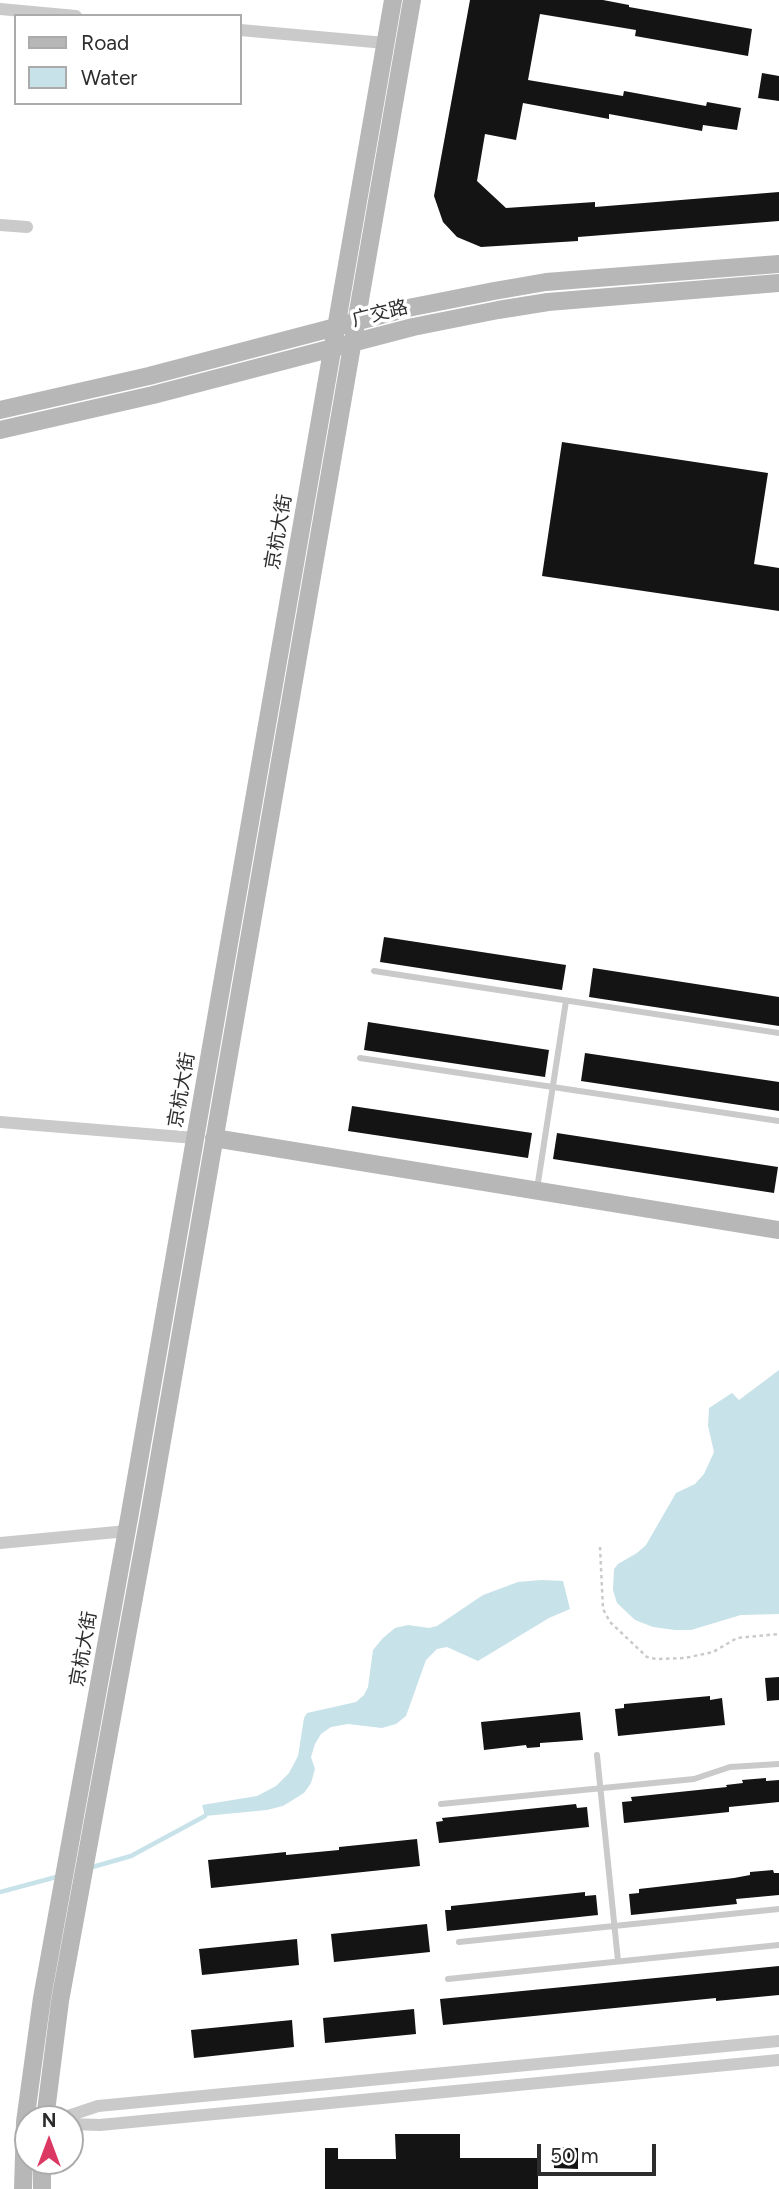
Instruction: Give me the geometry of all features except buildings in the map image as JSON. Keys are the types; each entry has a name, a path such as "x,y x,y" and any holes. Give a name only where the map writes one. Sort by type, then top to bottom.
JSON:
{"main road":[{"name":"京杭大街","path":"23,2189 25,2122 42,1998 127,1531 393,0"},
{"name":"京杭大街","path":"46,2105 60,2001 149,1516 412,0"},
{"name":"广交路","path":"0,410 149,376 408,308 546,282 779,264"},
{"name":"广交路","path":"0,430 153,395 412,327 548,302 779,283"},
{"path":"214,1138 779,1230"}],"street":[{"path":"0,9 54,14"},
{"path":"242,30 385,43"},
{"path":"0,225 27,227"},
{"path":"0,1122 195,1138"},
{"path":"0,1544 127,1531"},
{"path":"84,2111 98,2106 779,2041"},
{"path":"84,2124 779,2060"}],"lane":[{"path":"374,971 779,1033"},
{"path":"537,1190 566,1000"},
{"path":"360,1058 779,1121"},
{"path":"597,1755 618,1961"},
{"path":"441,1804 694,1779 730,1767 779,1763"},
{"path":"459,1941 779,1909"},
{"path":"448,1979 779,1945"}],"path":[{"path":"600,1546 603,1609 610,1622 647,1657 685,1658 713,1652 737,1638 779,1634"}],"water":[{"path":"779,1370 779,1614 741,1615 691,1630 653,1627 635,1620 617,1603 613,1590 614,1569 646,1545 676,1493 695,1484 704,1474 714,1452 708,1426 709,1408 732,1393 739,1400"},
{"path":"563,1581 570,1609 549,1618 478,1661 447,1647 437,1649 426,1660 406,1716 396,1724 382,1728 348,1724 331,1727 321,1734 311,1757 315,1769 311,1783 304,1793 283,1806 267,1810 205,1816 202,1805 257,1796 276,1786 289,1773 298,1756 307,1713 356,1702 364,1695 368,1687 373,1650 395,1628 408,1625 429,1628 437,1626 483,1595 518,1582"}],"waterway":[{"path":"89,1868 131,1856 205,1816"},
{"path":"0,1892 60,1876"}]}
